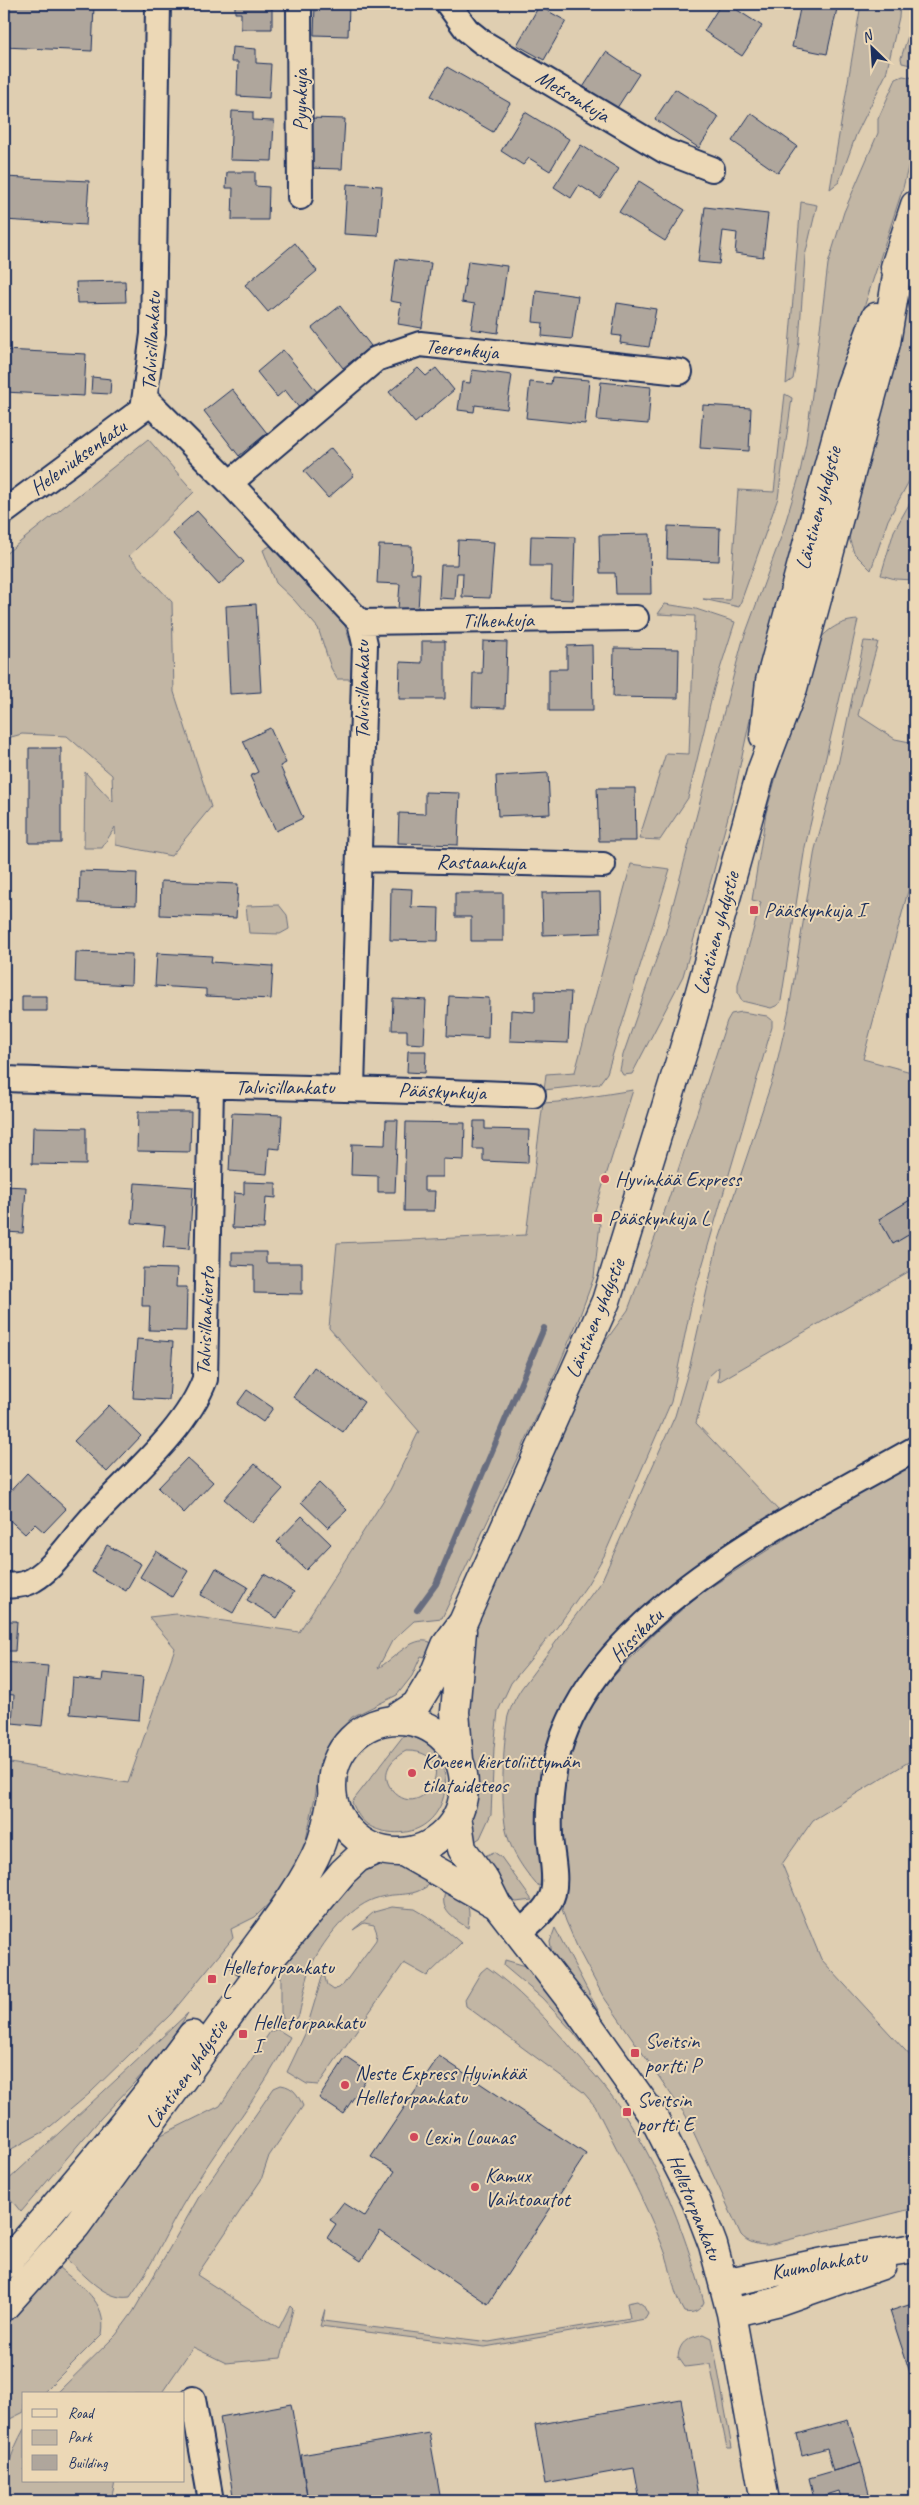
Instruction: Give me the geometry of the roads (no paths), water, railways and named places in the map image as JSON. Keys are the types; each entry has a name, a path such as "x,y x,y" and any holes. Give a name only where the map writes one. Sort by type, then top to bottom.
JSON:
{"main road":[{"name":"Läntinen yhdystie","path":"395,1720 416,1705 433,1678 446,1646 463,1622 606,1302 686,1042 761,772 770,681 850,387 901,252 915,205"},
{"name":"Läntinen yhdystie","path":"459,1762 455,1712 463,1622"},
{"path":"395,1720 414,1722 430,1728 449,1744 459,1762 462,1779 462,1798 457,1816 447,1830 436,1840 421,1848 405,1853 376,1850 352,1835 338,1814 332,1798 335,1768 349,1741 362,1731 380,1722 395,1720"},
{"name":"Läntinen yhdystie","path":"4,2265 126,2121 287,1904 309,1869 321,1844 332,1798"},
{"name":"Helletorpankatu","path":"457,1816 462,1848 485,1881 497,1905 576,2007 653,2116 697,2203 724,2283 731,2313 766,2501"},
{"name":"Läntinen yhdystie","path":"4,2308 76,2226 266,1964 343,1872 358,1858 376,1850"},
{"name":"Helletorpankatu","path":"405,1853 497,1905"},
{"name":"Kuumolankatu","path":"724,2283 829,2261 915,2248"},
{"name":"Kuumolankatu","path":"731,2313 776,2302 915,2254"}],"street":[{"name":"Talvisillankatu","path":"5,1080 211,1087 352,1088 365,644 360,622 230,483 146,398 153,334 158,4"},
{"name":"Pyynkuja","path":"299,4 300,197"},
{"name":"Metsonkuja","path":"448,4 466,30 482,42 665,152 712,169"},
{"name":"Teerenkuja","path":"230,483 376,359 405,347 420,344 680,372"},
{"name":"Heleniuksenkatu","path":"4,512 143,409 146,398"},
{"name":"Tilhenkuja","path":"360,622 636,618"},
{"name":"Rastaankuja","path":"359,859 603,864"},
{"name":"Talvisillankierto","path":"4,1585 23,1584 33,1580 50,1566 87,1522 176,1428 198,1398 205,1379 211,1087"},
{"name":"Pääskynkuja","path":"352,1088 533,1095"},
{"name":"Hissikatu","path":"520,1933 547,1906 553,1893 550,1834 551,1797 556,1760 568,1727 582,1698 602,1669 649,1619 679,1594 776,1529 915,1448"},
{"path":"193,2399 211,2501"}],"waterway":[{"path":"417,1610 436,1584 544,1328"}],"place":[{"name":"Pääskynkuja I","path":"754,910"},
{"name":"Hyvinkää Express","path":"605,1179"},
{"name":"Pääskynkuja L","path":"598,1218"},
{"name":"Koneen kiertoliittymän tilataideteos","path":"412,1773"},
{"name":"Helletorpankatu L","path":"212,1979"},
{"name":"Helletorpankatu I","path":"243,2034"},
{"name":"Sveitsin portti P","path":"635,2053"},
{"name":"Neste Express Hyvinkää Helletorpankatu","path":"345,2085"},
{"name":"Sveitsin portti E","path":"627,2112"},
{"name":"Lexin Lounas","path":"414,2137"},
{"name":"Kamux Vaihtoautot","path":"475,2187"}]}
